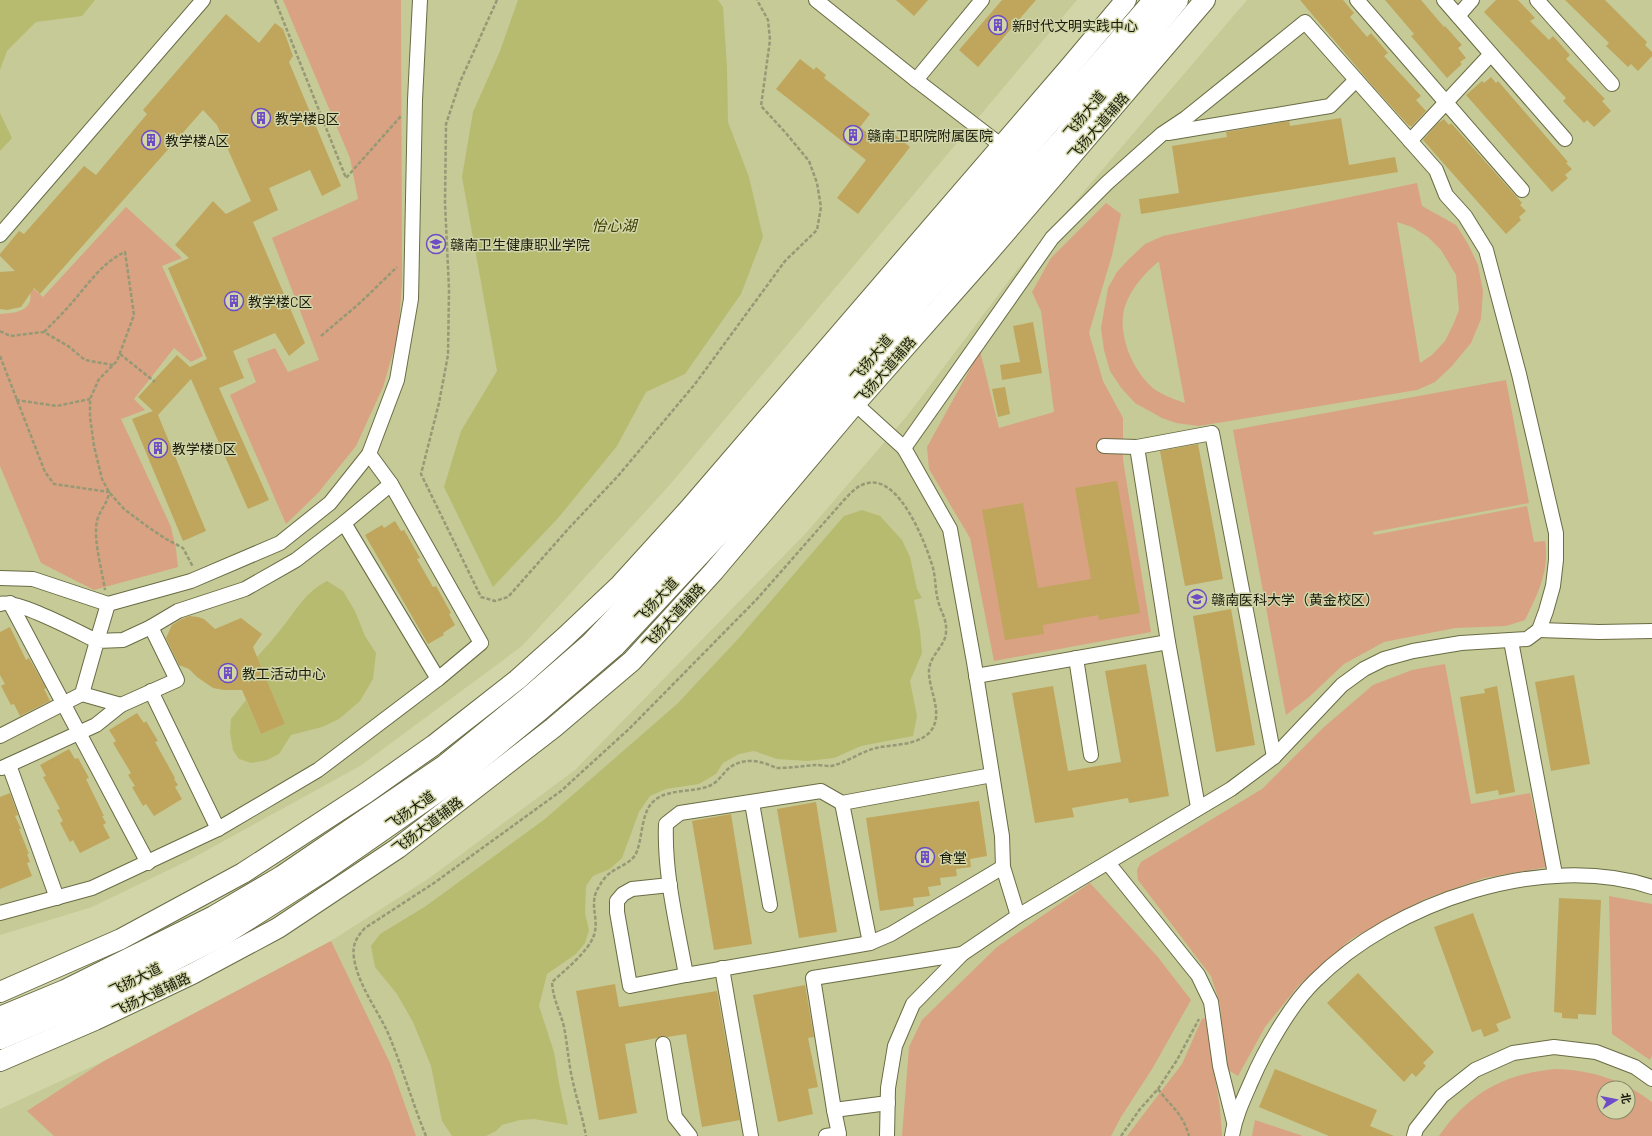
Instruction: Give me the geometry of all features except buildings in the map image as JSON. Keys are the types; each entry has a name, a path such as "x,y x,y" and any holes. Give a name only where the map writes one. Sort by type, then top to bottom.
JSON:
{"main road":[{"name":"飞扬大道","path":"0,1018 66,991 214,917 282,877 445,766 530,697 590,644 673,557 745,472 1123,39 1155,0"},
{"name":"飞扬大道","path":"0,1038 112,991 222,935 324,870 456,778 614,646 733,518 849,398 921,298 1065,136 1178,0"}],"street":[{"path":"0,235 203,0"},
{"path":"0,578 33,579 108,604 198,578 280,543 330,503 369,454 397,380 411,299 415,100 420,0"},
{"path":"816,0 1002,146"},
{"path":"916,80 982,0"},
{"path":"0,992 121,939 243,874 366,793 434,745 518,680 620,585 688,509 1002,146 1126,0"},
{"name":"飞扬大道辅路","path":"0,1061 95,1020 192,974 278,928 398,848 553,728 632,661 714,571 849,398 982,260 1157,58 1205,0"},
{"path":"1358,0 1522,190"},
{"path":"1444,0 1565,139"},
{"path":"1458,16 1472,0"},
{"path":"1537,0 1612,84"},
{"path":"887,1136 888,1088 895,1046 913,1004 962,954 1018,916 1108,863 1198,807 1231,789 1274,757 1342,685 1364,669 1384,659 1413,651 1461,643 1527,639 1539,630 1546,611 1553,586 1556,560 1556,534 1519,374 1486,250 1465,216 1446,195 1436,170 1305,22 1186,118 1162,134 1107,182 1052,238 904,448"},
{"path":"1068,69 1123,39"},
{"path":"1410,140 1491,54"},
{"path":"1162,134 1330,106 1356,80"},
{"path":"1049,181 1065,136"},
{"path":"936,253 960,194"},
{"path":"921,298 982,260"},
{"path":"827,378 904,448 950,529 1002,836 1004,867 1018,916"},
{"path":"1104,446 1137,447 1212,433 1274,757"},
{"path":"1137,447 1168,642 1198,807"},
{"path":"0,913 92,888 218,829 318,770 438,679 481,643 391,484 369,454"},
{"path":"688,509 745,472"},
{"path":"5,604 22,606 97,641 123,640 151,627 178,611 245,589 296,560 391,484"},
{"path":"714,571 733,518"},
{"path":"344,523 438,679"},
{"path":"590,644 620,585"},
{"path":"5,604 64,704 148,863"},
{"path":"82,694 108,604"},
{"path":"57,898 4,767 96,725 121,705 177,680 151,627"},
{"path":"1539,630 1652,631"},
{"path":"1511,640 1556,874"},
{"path":"976,676 1168,642"},
{"path":"1076,658 1091,755"},
{"path":"151,691 218,829"},
{"path":"0,736 82,694 121,705"},
{"path":"686,975 670,885 665,838 666,824 680,814 821,791 842,803 992,775"},
{"path":"752,803 770,905"},
{"path":"842,803 870,943"},
{"path":"324,870 398,848"},
{"path":"1108,863 1198,975 1211,1002 1220,1066 1234,1122"},
{"path":"670,885 632,889 623,894 617,901 617,912 630,986 722,968 870,943 891,934 1004,867"},
{"path":"1232,1136 1234,1122 1260,1060 1290,1013 1314,981 1370,938 1403,918 1429,906 1477,891 1526,878 1556,874 1578,874 1638,882 1652,887"},
{"path":"215,890 282,877"},
{"path":"192,974 222,935"},
{"path":"66,991 121,939"},
{"path":"826,1136 839,1134 813,978 962,954"},
{"path":"722,968 751,1136"},
{"path":"24,1028 95,1020"},
{"path":"663,1044 675,1117 690,1136"},
{"path":"1414,1136 1416,1129 1442,1096 1475,1070 1513,1053 1554,1047 1596,1052 1635,1067 1652,1079"},
{"path":"834,1110 888,1103"}],"path":[{"path":"275,0 346,178 415,100"},
{"path":"497,0 460,82 446,124 445,203 449,289 448,355 439,403 422,474 481,597 495,601 508,597 568,528 618,476 695,384 785,261 817,230 821,207 816,183 809,161 761,106 770,40 768,20 757,0"},
{"path":"44,332 70,305 93,277 118,255 125,252 134,315 117,361 99,379 90,399 90,417 94,446 102,479 109,492 124,508 148,527 183,548 198,578"},
{"path":"321,336 361,302 412,252"},
{"path":"0,331 10,336 44,332 68,346 85,360 113,366"},
{"path":"120,354 155,382"},
{"path":"0,356 45,472 54,484 109,492"},
{"path":"16,400 57,406 90,399"},
{"path":"426,1136 412,1104 388,1034 356,968 354,946 357,937 365,928 434,884 561,791 629,729 696,661 756,599 858,486 869,482 883,485 894,492 909,512 924,538 933,569 939,605 944,616 947,634 936,652 929,670 935,700 936,719 930,731 920,739 908,743 875,748 830,766 776,768 754,760 738,762 729,768 712,785 666,794 655,800 648,808 637,852 625,865 610,873 599,886 593,898 594,935 586,948 552,982 555,1003 562,1017 571,1073 583,1118 586,1136"},
{"path":"108,604 96,538 97,520 109,498 109,492"},
{"path":"1121,1136 1140,1109 1158,1089 1177,1060 1192,1030 1211,1002"},
{"path":"1158,1089 1177,1109 1189,1136"}],"shaded area":[{"name":"赣南卫生健康职业学院","path":"0,0 1077,0 667,488 522,646 360,766 189,860 92,907 0,935"},
{"path":"283,0 401,0 402,284 398,336 383,387 356,446 318,493 286,524 230,395 256,382 247,359 275,348 288,372 319,360 272,238 358,199 350,158"},
{"name":"赣南医科大学（黄金校区）","path":"1247,0 1652,0 1652,1136 0,1136 0,1109 104,1061 331,941 428,879 575,770 807,532 907,416 1017,270"},
{"path":"1417,183 1422,206 1456,225 1468,244 1478,265 1483,291 1481,319 1471,343 1451,367 1435,382 1417,390 1199,426 1176,423 1162,418 1135,403 1122,389 1110,371 1104,350 1101,328 1108,288 1117,272 1145,244 1163,236","holes":["1397,222 1412,227 1428,237 1441,250 1456,275 1459,310 1453,325 1445,341 1432,355 1420,363","1159,262 1185,403 1160,393 1149,384 1134,364 1125,341 1123,329 1125,306 1139,281"]},
{"path":"1106,203 1121,214 1112,255 1089,333 1103,381 1123,418 1123,460 1151,632 994,661 970,538 929,469 927,447 980,351 999,428 1054,412 1041,311 1032,292 1051,258"},
{"path":"126,207 182,258 162,266 203,356 191,362 174,348 134,399 145,410 121,419 171,527 178,567 94,590 41,563 0,466 0,314 13,313 28,306 31,295 29,288 30,286 43,297"},
{"path":"1506,380 1529,503 1373,532 1374,535 1527,506 1534,542 1545,541 1546,562 1541,582 1525,620 1506,626 1455,628 1384,642 1344,664 1309,697 1286,715 1233,430"},
{"path":"1445,664 1471,804 1530,793 1547,867 1484,878 1425,899 1351,939 1299,985 1265,1027 1238,1076 1225,1068 1220,1004 1211,976 1138,880 1137,870 1141,862 1262,789 1324,727 1373,685 1412,670"},
{"path":"1090,883 1157,956 1191,1000 1152,1069 1121,1117 1111,1136 902,1136 909,1047 922,1020 997,947"},
{"path":"1609,896 1652,904 1652,1055 1650,1060 1612,1034"},
{"path":"331,941 390,1063 416,1136 54,1136 27,1111 104,1061"},
{"path":"1205,1018 1220,1108 1222,1136 1127,1136 1182,1064 1202,1019"},
{"path":"1555,1069 1582,1071 1612,1080 1596,1080 1596,1120 1636,1120 1636,1091 1652,1102 1652,1136 1439,1136 1463,1108 1475,1097 1504,1081 1520,1076"},
{"path":"1255,1120 1303,1136 1252,1136"}],"water":[{"path":"0,0 95,0 82,16 36,22 7,51 0,70"},
{"name":"怡心湖","path":"518,0 718,0 723,7 727,67 728,122 749,177 763,237 741,294 685,374 646,392 617,446 559,517 493,587 444,487 461,431 497,371 462,177 473,112 500,51"},
{"path":"0,113 12,138 0,151"},
{"path":"862,510 880,516 902,540 910,557 917,589 922,598 914,600 920,631 922,653 910,681 917,716 913,736 861,746 834,758 807,761 777,759 754,751 739,754 723,763 716,774 699,784 666,789 650,796 639,812 622,858 610,869 593,876 586,886 585,913 589,930 585,943 576,954 547,974 539,1006 554,1052 568,1125 534,1119 520,1120 502,1125 496,1131 486,1136 452,1136 442,1121 431,1066 413,1022 397,994 375,967 371,946 380,934 426,906 545,819 677,704 738,639 844,516"},
{"path":"327,581 343,591 355,611 365,636 376,653 373,679 360,701 339,719 322,727 291,735 279,754 267,760 251,763 239,759 233,750 230,733 231,719 246,700 261,734 285,724 257,657 278,633 303,600 320,585"}],"place":[{"name":"新时代文明实践中心","path":"998,25"},
{"name":"教学楼B区","path":"261,118"},
{"name":"赣南卫职院附属医院","path":"853,135"},
{"name":"教学楼A区","path":"151,140"},
{"name":"赣南卫生健康职业学院","path":"436,244"},
{"name":"教学楼C区","path":"234,301"},
{"name":"教学楼D区","path":"158,448"},
{"name":"赣南医科大学（黄金校区）","path":"1197,599"},
{"name":"教工活动中心","path":"228,673"},
{"name":"食堂","path":"925,857"}]}
